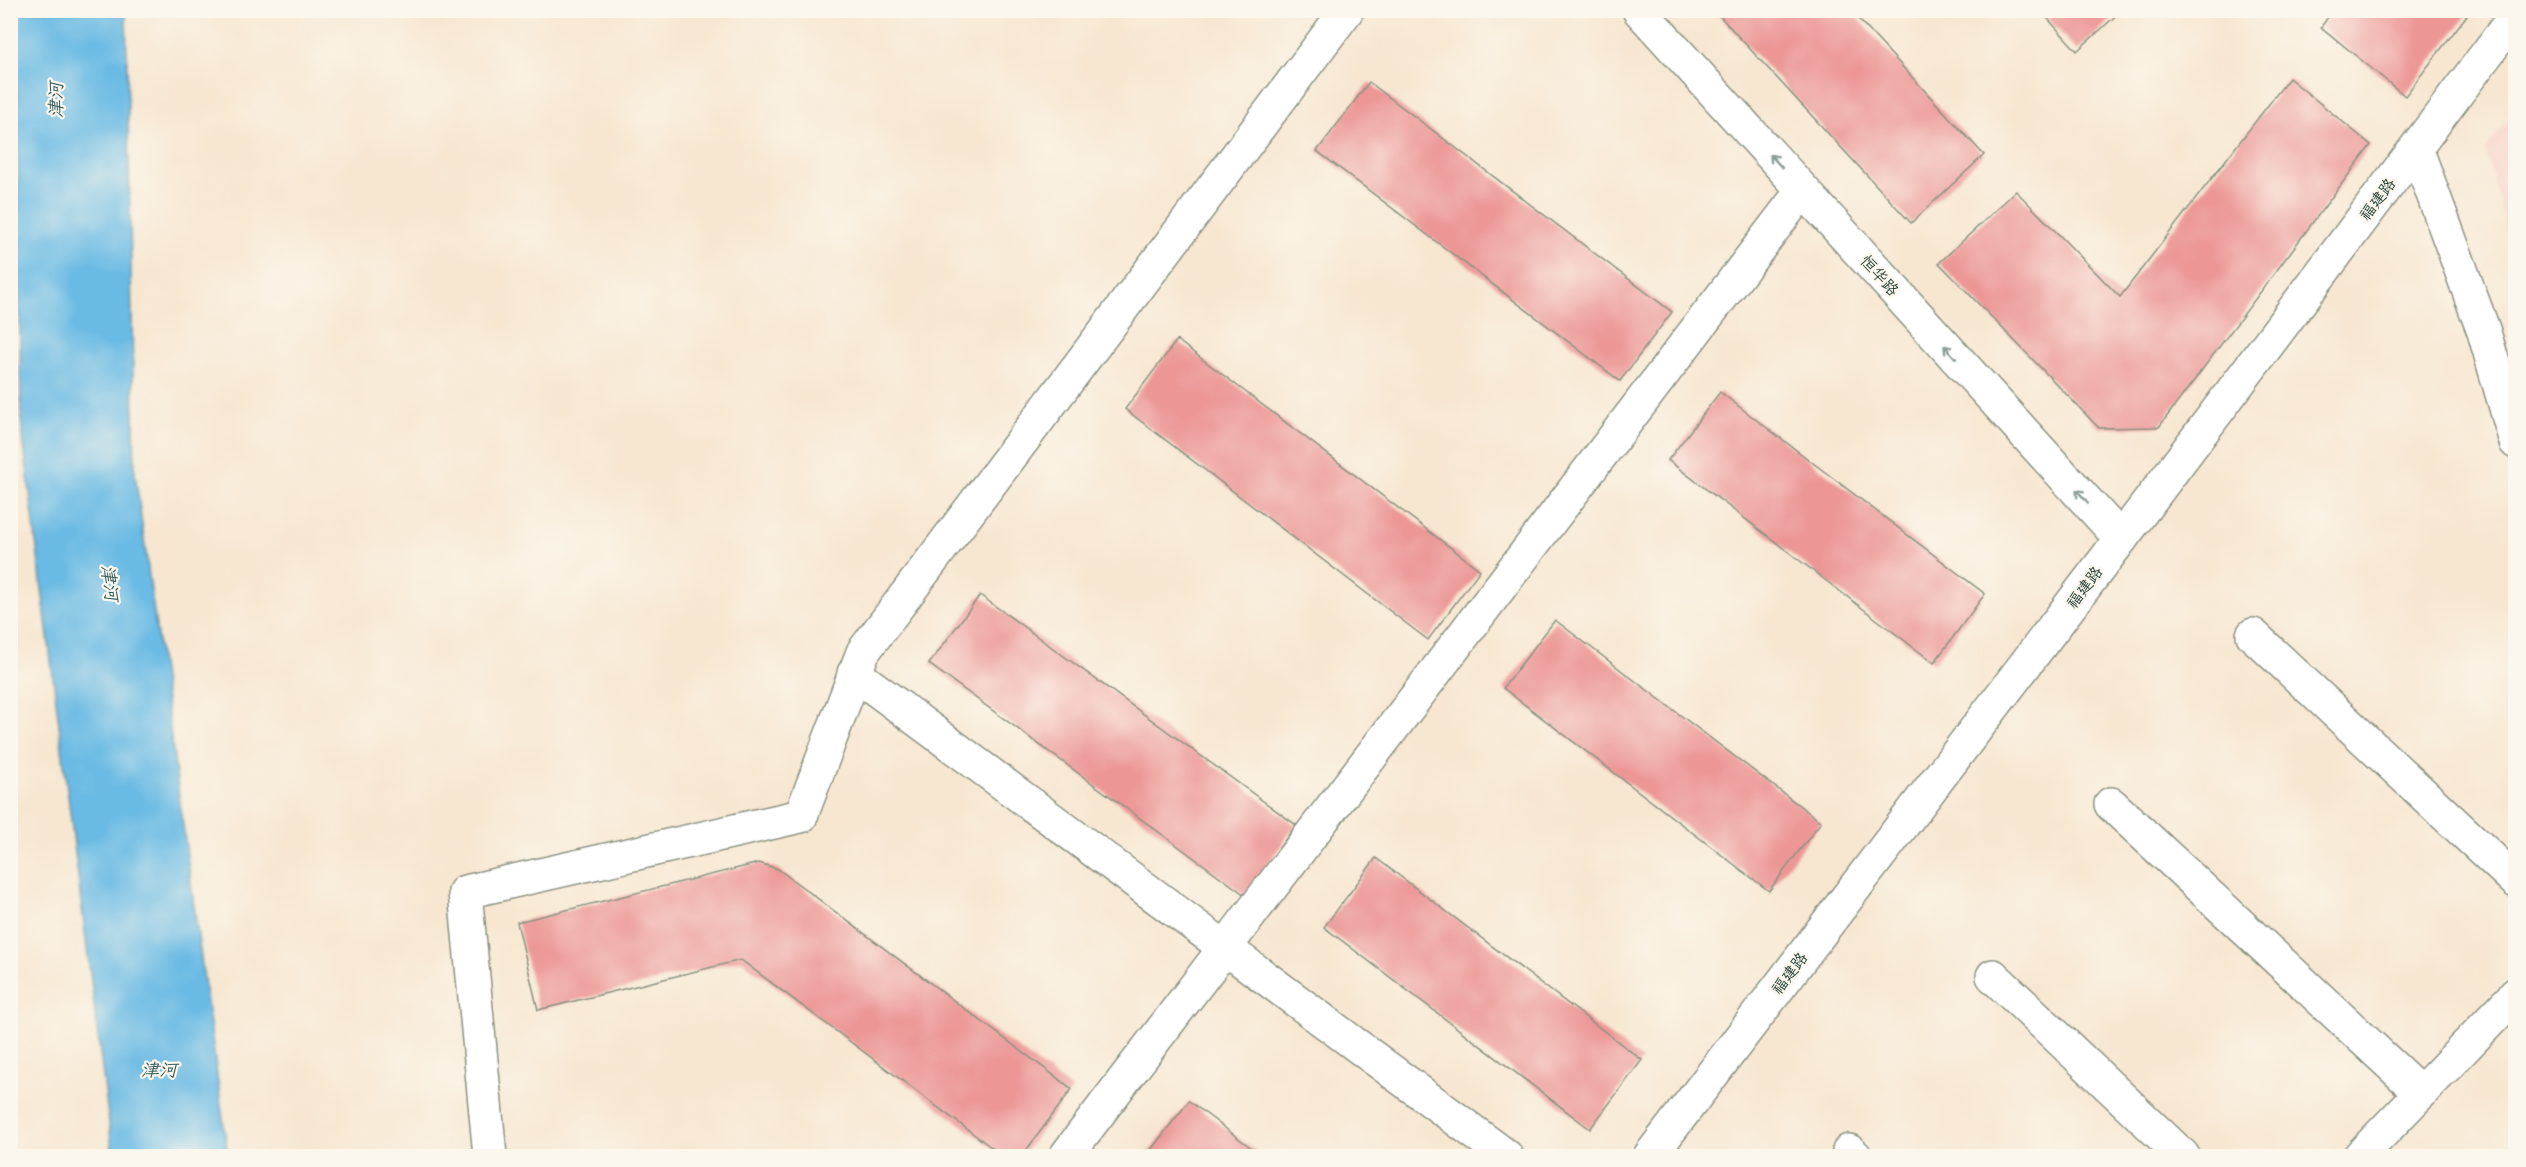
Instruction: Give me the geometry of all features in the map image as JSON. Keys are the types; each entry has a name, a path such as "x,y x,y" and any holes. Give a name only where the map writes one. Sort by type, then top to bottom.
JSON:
{"street":[{"path":"490,1156 465,892 801,816 863,652 1347,10"},
{"name":"恒华路","path":"1639,10 2121,539"},
{"name":"福建路","path":"1650,1156 2121,539 2516,15"},
{"path":"2416,148 2484,332 2516,442"},
{"path":"1066,1156 1803,190"},
{"path":"2253,635 2516,882"},
{"path":"854,673 1506,1156"},
{"path":"2111,804 2421,1093"},
{"path":"1993,976 2183,1156"},
{"path":"2360,1156 2516,994"}],"shaded area":[{"path":"2515,112 2515,259 2485,149"}],"water":[{"name":"津河","path":"16,11 126,11 135,473 228,1156 113,1156 21,421"}],"building":[{"path":"1714,10 1850,10 1984,155 1911,223"},
{"path":"2040,10 2122,10 2077,51"},
{"path":"2333,10 2471,10 2405,96 2321,27"},
{"path":"2289,78 2371,145 2159,427 2099,428 1939,263 2016,191 2120,297"},
{"path":"1369,82 1672,312 1620,381 1317,151"},
{"path":"1177,340 1480,570 1428,640 1125,409"},
{"path":"1720,392 1985,594 1934,663 1668,460"},
{"path":"980,595 1296,825 1245,895 929,664"},
{"path":"1555,620 1821,822 1769,891 1503,688"},
{"path":"1376,858 1642,1060 1590,1129 1324,927"},
{"path":"759,863 778,869 1072,1089 1022,1156 1003,1156 741,960 538,1010 517,922"},
{"path":"1189,1101 1262,1156 1146,1156"}]}
